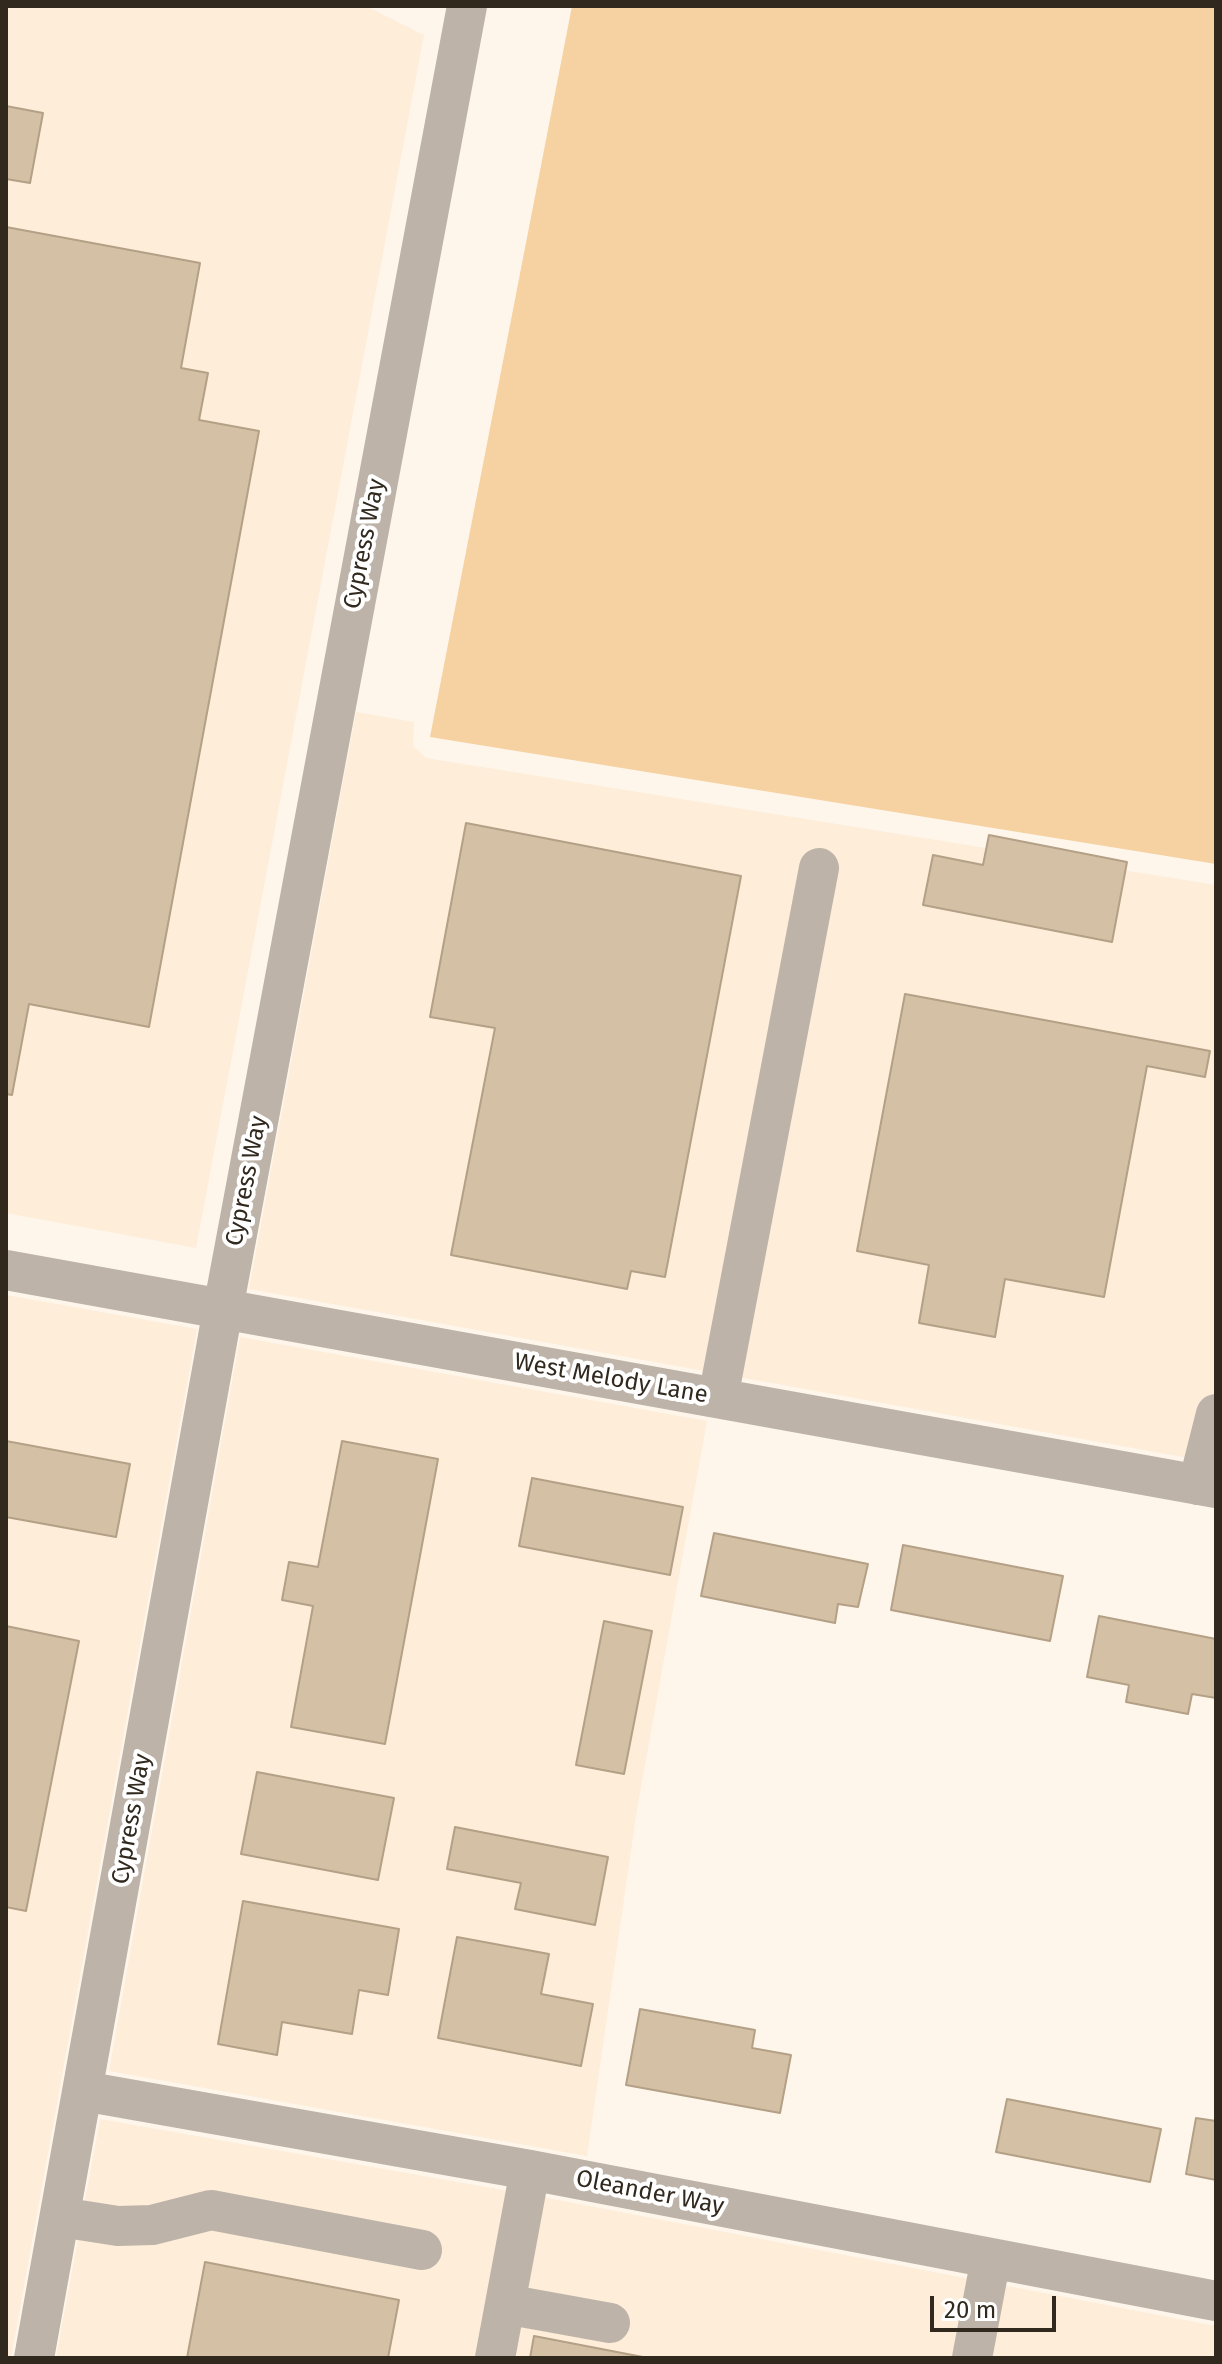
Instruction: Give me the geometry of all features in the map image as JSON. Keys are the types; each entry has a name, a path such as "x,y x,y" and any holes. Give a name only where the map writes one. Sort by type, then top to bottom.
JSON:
{"street":[{"name":"Cypress Way","path":"34,2358 223,1309 467,6"},
{"path":"718,1398 819,868"},
{"name":"West Melody Lane","path":"6,1270 1207,1487"},
{"path":"1207,1487 1216,1414"},
{"name":"Oleander Way","path":"83,2091 530,2170 1216,2301"},
{"path":"495,2358 530,2170"},
{"path":"60,2217 118,2226 152,2225 211,2210 422,2250"},
{"path":"972,2358 991,2258"},
{"path":"505,2304 610,2323"}],"shaded area":[{"path":"6,6 366,6 424,35 196,1248 6,1213"},
{"path":"572,6 1216,6 1216,864 430,737"},
{"path":"356,712 414,722 413,746 426,758 1216,885 1216,1463 249,1289"},
{"path":"6,1295 197,1329 11,2358 6,2358"},
{"path":"240,1337 707,1421 637,1809 587,2156 109,2071"},
{"path":"100,2119 537,2196 1216,2326 1216,2358 56,2358"}],"building":[{"path":"6,106 43,113 30,183 6,179"},
{"path":"6,227 200,263 181,368 208,373 199,420 259,431 149,1027 29,1004 12,1095 6,1094"},
{"path":"466,823 741,876 665,1277 631,1271 627,1289 451,1255 495,1028 430,1017"},
{"path":"989,835 1127,862 1112,942 923,905 933,855 983,865"},
{"path":"905,994 1210,1051 1205,1077 1147,1066 1104,1297 1005,1279 995,1337 919,1323 929,1265 857,1251"},
{"path":"6,1441 130,1464 116,1537 6,1517"},
{"path":"342,1441 438,1459 385,1744 291,1727 313,1606 282,1600 289,1562 318,1567"},
{"path":"532,1478 683,1507 670,1575 519,1546"},
{"path":"714,1533 868,1564 858,1607 838,1604 835,1623 701,1596"},
{"path":"903,1545 1063,1576 1050,1641 891,1610"},
{"path":"1099,1616 1216,1639 1216,1698 1192,1694 1188,1714 1126,1702 1129,1685 1087,1677"},
{"path":"604,1621 652,1631 624,1774 576,1765"},
{"path":"6,1626 79,1641 26,1911 6,1907"},
{"path":"257,1772 394,1798 378,1880 241,1854"},
{"path":"455,1827 608,1857 595,1925 515,1909 521,1883 447,1869"},
{"path":"243,1901 399,1929 388,1995 359,1990 352,2034 282,2022 277,2055 218,2044"},
{"path":"457,1937 549,1954 541,1994 593,2004 581,2066 438,2038"},
{"path":"640,2009 755,2030 752,2048 791,2055 780,2113 626,2085"},
{"path":"1007,2099 1161,2129 1150,2182 996,2152"},
{"path":"1196,2118 1216,2121 1216,2180 1186,2174"},
{"path":"205,2262 399,2300 388,2358 187,2358"},
{"path":"534,2336 648,2358 530,2358"}]}
